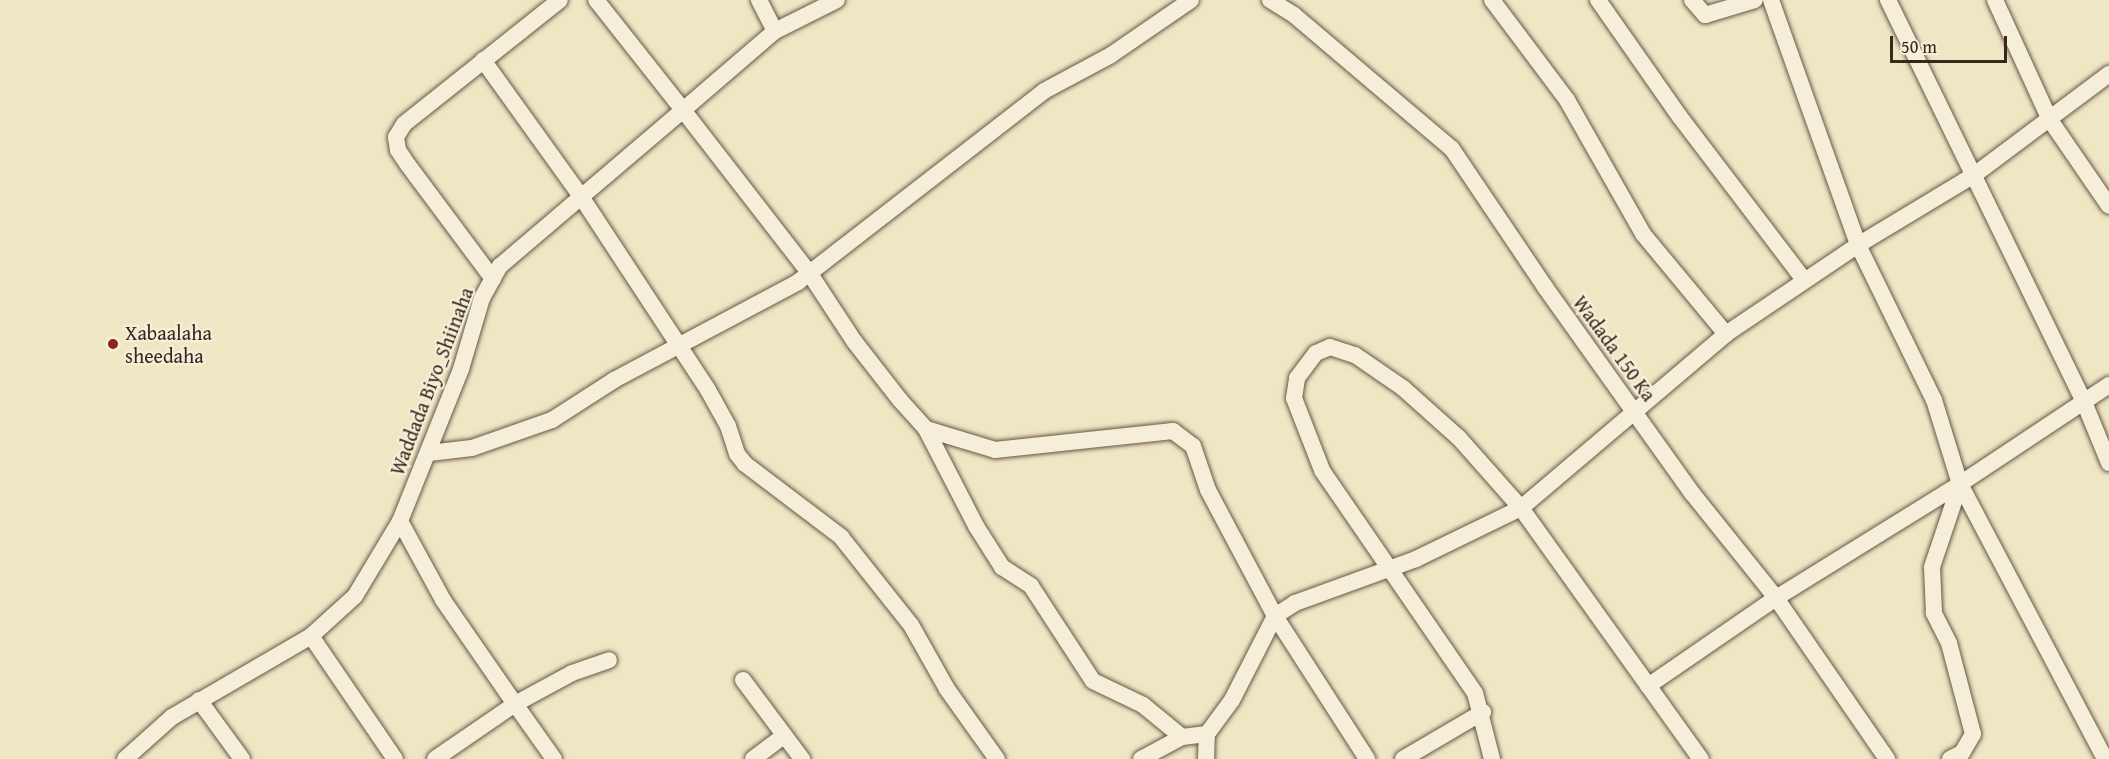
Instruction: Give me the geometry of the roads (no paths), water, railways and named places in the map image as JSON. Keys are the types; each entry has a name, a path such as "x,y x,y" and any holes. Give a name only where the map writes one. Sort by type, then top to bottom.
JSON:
{"street":[{"path":"493,279 396,145 404,124 560,0"},
{"path":"596,0 810,274 854,342 926,429 976,526 1002,567 1031,586 1093,681 1143,705 1182,737"},
{"path":"759,0 775,31"},
{"name":"Waddada Biyo_Shiinaha","path":"125,759 172,717 311,636 355,596 400,521 429,453 483,298 500,266 580,195 775,31 837,0"},
{"path":"429,453 472,448 552,420 677,346 810,274 1044,92 1111,55 1191,0"},
{"name":"Wadada 150 Ka","path":"1270,0 1294,15 1452,149 1692,493 1776,598 1887,759"},
{"path":"1492,0 1567,100 1643,234 1726,334"},
{"path":"1598,0 1680,117 1804,280"},
{"path":"1692,0 1705,15 1755,0"},
{"path":"1771,0 1858,245 1934,400 1960,484 2105,759"},
{"path":"1888,0 2084,402 2109,463"},
{"path":"1995,0 2050,120 2109,206"},
{"path":"483,60 580,195 677,346 720,408 741,459 842,537 911,625 947,689 997,759"},
{"path":"1206,759 1207,734 1232,700 1275,616 1295,603 1416,559 1521,508 1636,414 1726,334 1858,245 1974,175 2109,74"},
{"path":"1492,759 1483,712 1464,675 1386,568 1322,470 1294,398 1297,378 1316,353 1330,347 1355,355 1402,388 1459,438 1521,508 1701,759"},
{"path":"1648,686 1776,598 1960,484 2109,385"},
{"path":"926,429 995,450 1173,431 1193,446 1208,490 1275,616 1367,759"},
{"path":"1950,759 1962,753 1973,734 1949,643 1934,613 1932,567 1960,484"},
{"path":"400,521 443,600 554,759"},
{"path":"311,636 395,759"},
{"path":"435,759 515,704 572,673 609,660"},
{"path":"743,680 802,759"},
{"path":"199,700 242,759"},
{"path":"1403,759 1483,712"},
{"path":"1141,759 1182,737 1207,734"},
{"path":"753,759 783,736"}],"place":[{"name":"Xabaalaha sheedaha","path":"113,344"}]}
